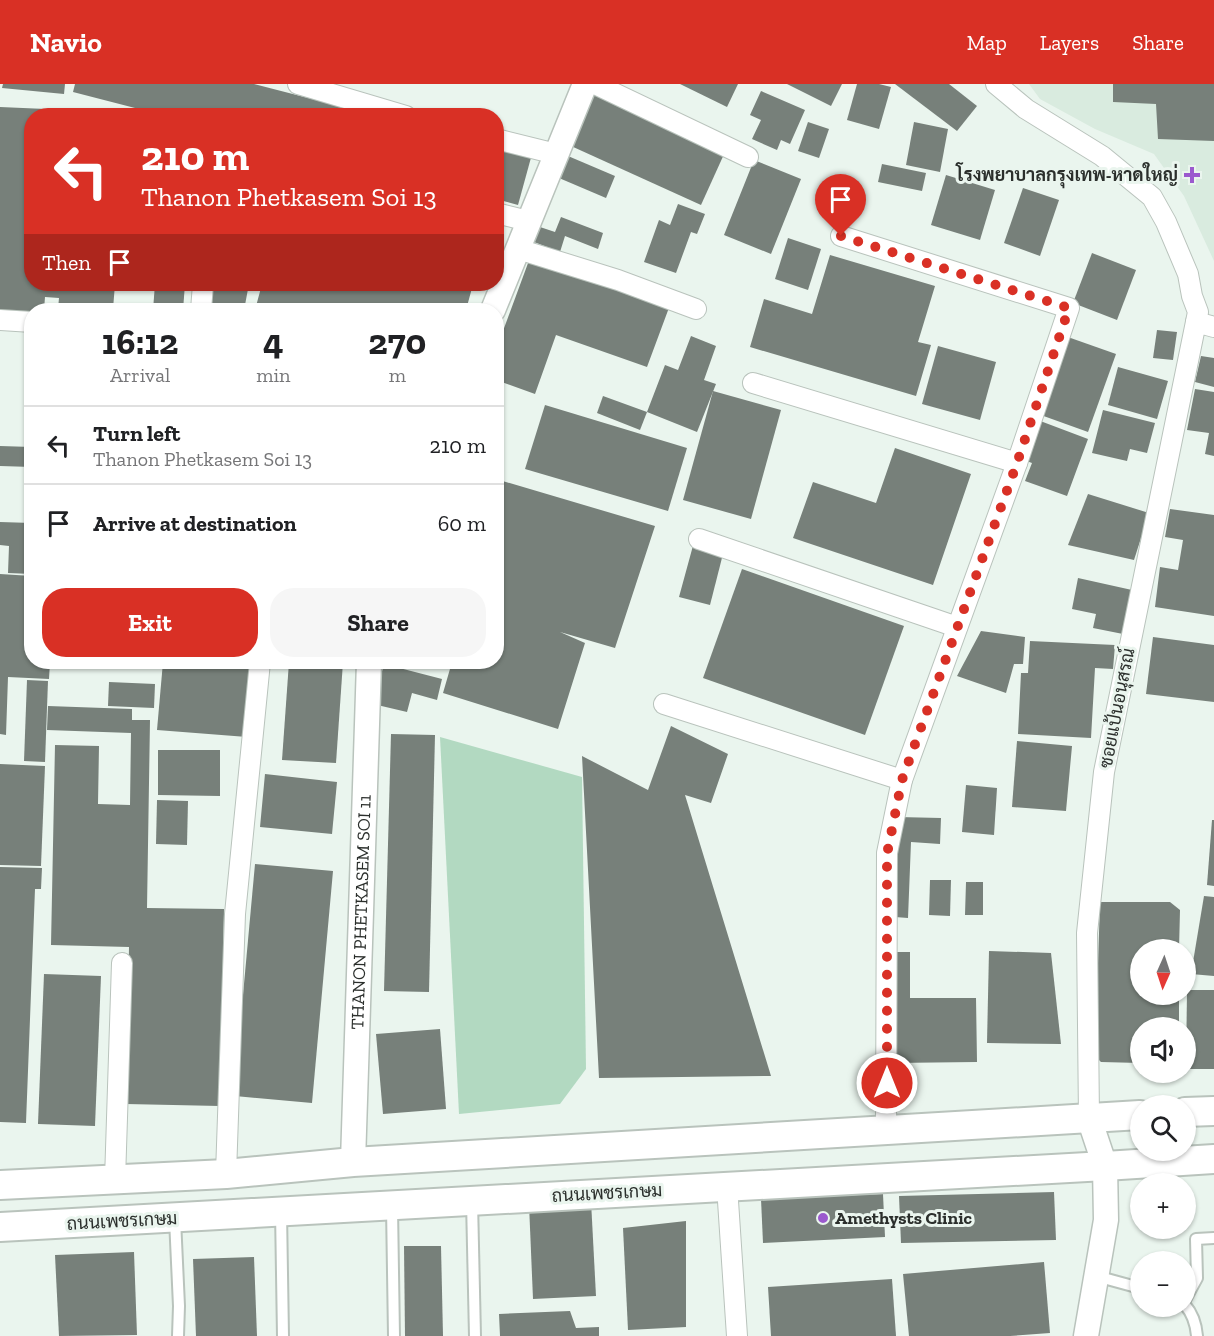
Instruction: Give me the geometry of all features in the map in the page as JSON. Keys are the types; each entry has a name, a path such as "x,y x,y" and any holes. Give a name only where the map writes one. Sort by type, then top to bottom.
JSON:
{"main road":[{"path":"1196,1112 1214,1111"},
{"path":"0,1185 115,1180 353,1162 1130,1116"},
{"name":"ถนนเพชรเกษม","path":"0,1227 1106,1167 1214,1159"}],"street":[{"path":"298,84 379,108"},
{"path":"504,283 585,84"},
{"path":"595,84 748,157"},
{"path":"996,84 1026,109 1102,156 1152,197 1166,222 1188,274 1191,296 1205,325"},
{"path":"504,141 556,154"},
{"path":"504,215 528,221"},
{"path":"841,236 1069,308 1017,463 902,780 887,854 886,1129"},
{"path":"518,249 618,280 696,309"},
{"path":"0,321 24,322"},
{"name":"ซอยแป้นอนุสรณ์","path":"1089,1118 1087,933 1104,772 1205,325"},
{"path":"753,383 1017,463"},
{"path":"699,538 957,627"},
{"path":"226,1173 235,915 259,669"},
{"name":"THANON PHETKASEM SOI 11","path":"353,1162 369,669"},
{"path":"664,704 902,780"},
{"path":"115,1180 122,963"},
{"path":"1086,1336 1106,1220 1106,1167 1089,1118"},
{"path":"727,1186 737,1336"}],"lane":[{"path":"472,1200 475,1336"},
{"path":"392,1205 394,1336"},
{"path":"281,1211 283,1336"},
{"path":"175,1218 178,1336"},
{"path":"1196,1280 1196,1239 1214,1238"},
{"path":"1096,1276 1130,1285"},
{"path":"1193,1317 1197,1336"}],"shaded area":[{"name":"โรงพยาบาลกรุงเทพ-หาดใหญ่","path":"1029,84 1214,84 1214,261 1184,196 1154,154 1095,129 1040,99"}],"green space":[{"path":"440,737 582,777 586,1069 560,1104 459,1114"}],"building":[{"path":"3,84 65,84 64,94 2,88"},
{"path":"75,84 254,84 347,108 135,108 73,92"},
{"path":"680,84 738,84 727,107"},
{"path":"787,84 842,84 831,106"},
{"path":"857,84 879,84 891,87 879,129 847,120"},
{"path":"895,84 949,84 977,106 957,131"},
{"path":"1113,84 1214,84 1214,141 1158,139 1156,104 1113,102"},
{"path":"761,91 805,110 790,144 781,140 777,150 752,139 761,120 750,115"},
{"path":"595,93 725,152 701,205 571,146"},
{"path":"0,107 24,108 24,291 114,291 113,303 59,303 59,298 45,297 45,303 24,303 24,316 0,315"},
{"path":"808,122 829,129 819,158 798,151"},
{"path":"914,122 948,129 940,172 906,165"},
{"path":"504,147 532,154 518,205 504,201"},
{"path":"568,156 615,176 606,198 559,178"},
{"path":"754,160 801,179 771,254 724,235"},
{"path":"882,164 926,173 922,191 878,182"},
{"path":"946,175 995,190 980,240 931,225"},
{"path":"1023,188 1059,200 1040,256 1004,243"},
{"path":"678,204 705,214 697,234 691,232 676,273 644,262 659,220 670,225"},
{"path":"561,217 603,233 598,249 565,236 560,252 534,242 540,227 555,232"},
{"path":"788,238 821,249 808,290 775,279"},
{"path":"1092,253 1136,270 1117,320 1073,303"},
{"path":"531,255 670,305 647,367 556,335 535,394 504,383 504,328"},
{"path":"830,255 935,286 918,342 931,345 916,396 750,347 764,299 812,314"},
{"path":"154,291 184,291 184,303 154,303"},
{"path":"207,291 248,291 245,303 205,303"},
{"path":"260,291 471,291 468,303 257,303"},
{"path":"1157,330 1177,332 1173,360 1153,358"},
{"path":"691,336 716,346 704,380 716,384 697,432 647,412 665,365 678,370"},
{"path":"1065,336 1116,354 1088,432 1038,414"},
{"path":"938,346 996,362 980,420 922,404"},
{"path":"1201,356 1214,358 1214,387 1195,382"},
{"path":"1118,367 1168,381 1157,419 1108,405"},
{"path":"1195,389 1214,392 1214,456 1205,454 1209,433 1187,430"},
{"path":"713,391 781,410 751,519 683,500"},
{"path":"603,396 647,412 640,430 597,413"},
{"path":"545,405 687,448 668,511 525,469"},
{"path":"1103,410 1155,423 1147,453 1130,449 1127,461 1092,453"},
{"path":"1035,419 1088,439 1067,496 1025,481 1032,463 1021,459"},
{"path":"0,446 24,447 24,467 0,466"},
{"path":"895,448 971,474 933,585 793,538 813,482 876,503"},
{"path":"504,481 655,526 615,648 560,632 585,643 558,729 443,693 450,669 504,669"},
{"path":"1088,494 1149,513 1134,560 1068,545"},
{"path":"1170,509 1214,515 1214,616 1155,607 1160,567 1178,570 1183,540 1165,537"},
{"path":"0,522 24,523 24,574 8,573 9,546 0,545"},
{"path":"694,542 724,550 710,605 679,597"},
{"path":"742,569 904,626 865,735 703,678"},
{"path":"0,574 24,576 24,669 50,669 49,679 8,677 6,735 0,734"},
{"path":"1078,578 1132,590 1123,634 1093,628 1096,614 1072,609"},
{"path":"981,631 1025,637 1023,664 1014,664 1006,693 957,676"},
{"path":"1153,637 1214,645 1214,702 1146,694"},
{"path":"1030,641 1115,645 1113,669 1095,668 1091,738 1018,734 1021,673 1028,673"},
{"path":"162,669 252,669 247,737 157,730"},
{"path":"288,669 343,669 336,763 282,760"},
{"path":"383,669 403,669 442,679 437,700 412,693 407,712 373,704"},
{"path":"27,680 48,681 45,762 24,761"},
{"path":"109,682 155,684 154,708 108,706"},
{"path":"48,706 132,709 132,720 150,720 147,908 224,909 220,1106 126,1104 129,947 51,945 55,745 99,746 98,804 130,805 131,733 47,730"},
{"path":"671,726 728,754 711,803 685,795 771,1076 599,1078 582,756 648,790"},
{"path":"391,734 435,735 429,992 384,991"},
{"path":"1017,741 1072,746 1066,811 1012,807"},
{"path":"158,750 220,750 220,796 158,795"},
{"path":"0,764 45,766 41,866 0,865"},
{"path":"265,774 337,782 332,834 260,827"},
{"path":"966,785 997,788 994,835 962,832"},
{"path":"157,800 188,801 187,845 156,844"},
{"path":"898,817 941,818 940,844 911,842 908,918 895,917"},
{"path":"1212,820 1214,820 1214,886 1207,885"},
{"path":"255,864 333,871 312,1103 235,1096 234,1093"},
{"path":"0,867 42,868 41,889 35,889 26,1123 0,1122"},
{"path":"930,880 951,880 950,916 929,915"},
{"path":"966,882 983,882 983,915 965,915"},
{"path":"1204,896 1214,897 1214,976 1196,974 1196,944"},
{"path":"1100,902 1170,902 1180,910 1179,939 1130,939 1130,1005 1179,1005 1179,1017 1130,1017 1130,1063 1101,1062 1095,1056"},
{"path":"989,951 1051,953 1061,1044 987,1043"},
{"path":"892,952 910,952 910,998 976,998 977,1062 892,1063"},
{"path":"44,974 101,976 95,1126 38,1124"},
{"path":"1196,990 1214,990 1214,1069 1196,1069 1196,1017 1187,1017 1187,1005 1196,1005"},
{"path":"440,1029 446,1109 383,1114 376,1034"},
{"path":"1054,1192 1056,1240 901,1243 899,1196"},
{"name":"Amethysts Clinic","path":"883,1194 885,1237 763,1243 761,1199"},
{"path":"591,1201 596,1296 533,1299 529,1204"},
{"path":"686,1221 686,1327 628,1330 623,1228"},
{"path":"404,1246 441,1246 443,1336 405,1336"},
{"path":"134,1252 137,1335 59,1336 55,1255"},
{"path":"254,1257 257,1336 196,1336 193,1259"},
{"path":"1044,1262 1050,1333 1010,1336 909,1336 903,1274"},
{"path":"892,1279 896,1336 771,1336 768,1287"},
{"path":"570,1311 576,1328 599,1327 599,1336 500,1336 499,1314"}],"place":[{"name":"โรงพยาบาลกรุงเทพ-หาดใหญ่","path":"1192,175"},
{"name":"Amethysts Clinic","path":"823,1218"}],"route":[{"path":"841,236 1069,308 1017,463 902,780 887,854 887,1083"}]}
